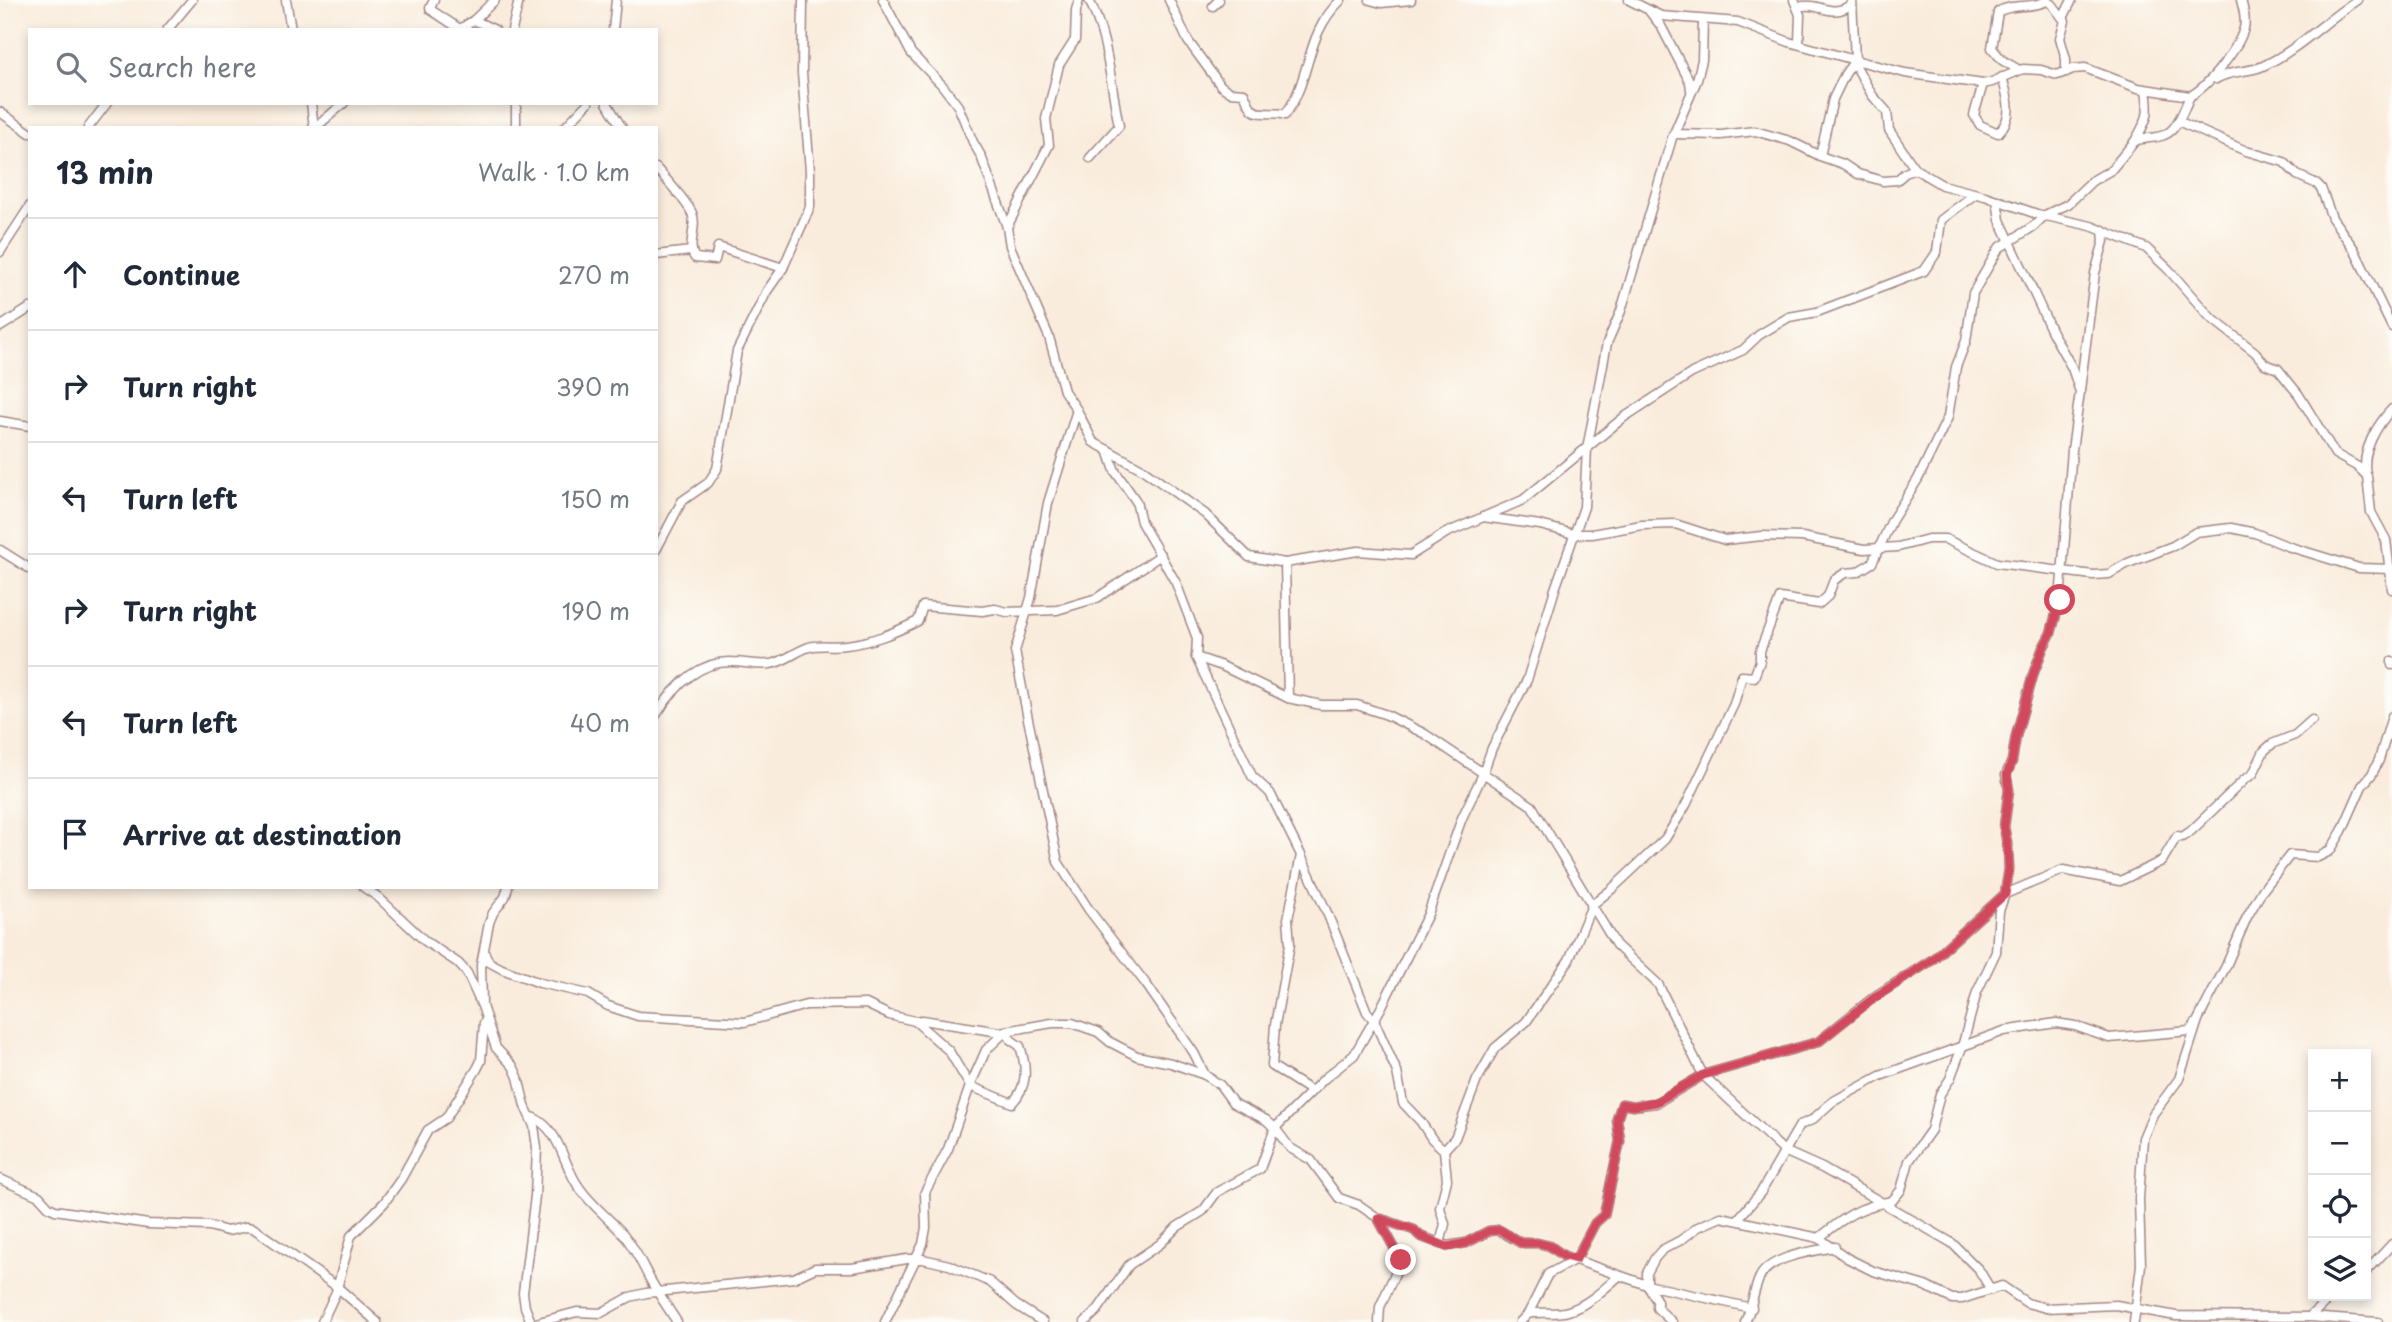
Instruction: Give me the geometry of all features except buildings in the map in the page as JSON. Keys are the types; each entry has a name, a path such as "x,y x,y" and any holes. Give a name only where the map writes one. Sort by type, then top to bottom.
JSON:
{"street":[{"path":"169,28 192,0"},
{"path":"286,0 291,28"},
{"path":"434,0 431,10 458,28"},
{"path":"461,28 474,20 495,0"},
{"path":"512,28 519,0"},
{"path":"613,28 616,0"},
{"path":"658,546 682,501 708,483 717,469 737,351 767,291 783,268 810,207 810,171 802,73 803,0"},
{"path":"883,0 911,53 954,99 981,156 1007,227 1010,246 1049,337 1064,391 1093,442 1142,469 1205,514 1249,557 1286,563 1358,551 1411,555 1446,533 1523,500 1623,418 1692,373 1743,350 1759,335 1789,317 1817,312 1924,271 1937,252 1941,220 1975,194"},
{"path":"1007,227 1049,145 1045,125 1059,65 1075,40 1079,0"},
{"path":"1089,0 1107,47 1111,88 1119,126 1090,158"},
{"path":"1170,0 1188,41 1220,86 1230,92 1244,93 1253,110 1285,115 1301,85 1316,35 1328,13 1341,0"},
{"path":"1370,0 1381,3 1411,0"},
{"path":"1629,0 1666,17 1738,22 1789,42 1905,73 1983,84 2018,70 2034,69 2057,75 2085,68 2138,89 2190,96"},
{"path":"2018,70 2001,60 1992,48 1997,12 2005,8 2037,6 2047,0 2065,24 2060,38 2066,58 2066,72"},
{"path":"2063,18 2072,0"},
{"path":"2211,81 2244,27 2241,0"},
{"path":"2135,141 2165,135 2178,121 2190,96 2211,81 2222,75 2256,69 2270,63 2288,53 2357,0"},
{"path":"1799,43 1801,22 1796,3 1834,12 1845,10 1852,2"},
{"path":"1852,2 1855,60 1859,72 1872,95 1887,112 1889,130 1915,169 1942,185 2103,230 2138,244 2154,254 2210,317 2255,352 2265,364 2278,369 2300,395 2335,454 2358,467 2367,477"},
{"path":"1648,10 1666,35 1690,82 1692,92"},
{"path":"474,20 491,28"},
{"path":"1085,1322 1097,1311 1129,1265 1160,1244 1177,1227 1203,1211 1217,1192 1260,1169 1275,1128 1311,1091 1354,1055 1428,914 1462,818 1484,772 1492,748 1527,680 1584,507 1587,449 1607,343 1621,310 1674,134 1702,60 1703,21"},
{"path":"1820,156 1833,99 1855,60"},
{"path":"1983,84 1975,115 1980,125 1997,134 2004,125 2010,101 2002,77"},
{"path":"1444,1150 1455,1138 1477,1080 1495,1048 1526,1022 1569,960 1592,905 1665,838 1686,805 1734,704 1742,676 1754,677 1760,661 1760,651 1780,598 1819,604 1828,596 1834,580 1844,573 1857,572 1872,563 1892,520 1918,479 1948,417 1956,367 1966,341 1973,293 1999,248 2012,242 2045,215 2068,204 2092,181 2111,170 2135,141 2149,114 2146,90"},
{"path":"90,126 105,105"},
{"path":"311,105 314,126"},
{"path":"316,126 342,105"},
{"path":"516,105 516,126"},
{"path":"566,126 586,105"},
{"path":"608,105 621,126"},
{"path":"0,112 28,132"},
{"path":"2178,121 2246,151 2284,162 2297,175 2318,184 2332,218 2354,250 2392,327"},
{"path":"1674,134 1721,135 1755,131 1790,141 1843,164 1858,174 1884,181 1897,180 1915,169"},
{"path":"658,170 691,211 691,251 695,258 715,260 718,247 783,268"},
{"path":"1997,200 2000,220 2080,391"},
{"path":"0,252 28,209"},
{"path":"1819,1238 1865,1206 1892,1201 1901,1190 1909,1161 1931,1130 1940,1094 1950,1079 1978,992 1996,952 1999,911 2009,869 2004,827 2009,790 2007,775 2034,672 2056,619 2060,600 2072,450 2095,273 2104,241 2103,230"},
{"path":"658,255 691,251"},
{"path":"0,327 28,309"},
{"path":"2392,409 2375,431 2364,465 2371,512 2386,540 2392,589"},
{"path":"1077,410 1048,503 1027,612 1015,650 1058,862 1089,910 1146,984 1194,1053 1205,1075"},
{"path":"0,421 28,426"},
{"path":"1108,450 1115,471 1136,501 1141,523 1176,583 1197,638 1196,656 1252,776 1270,793 1301,855 1367,1012 1374,1020 1397,1072 1403,1103 1444,1150 1447,1180 1440,1208 1445,1224 1440,1244"},
{"path":"1483,517 1540,525 1574,534 1592,534 1642,525 1675,524 1725,540 1762,536 1802,537 1864,549 1945,539 1997,563 2093,575 2109,575 2128,563 2172,546 2196,532 2231,528 2255,533 2287,546 2359,568 2390,569"},
{"path":"0,550 28,568"},
{"path":"658,712 670,694 688,677 709,666 731,662 773,664 803,649 823,644 844,645 883,638 918,621 923,606 1027,612 1057,610 1097,598 1161,555"},
{"path":"1286,563 1288,698"},
{"path":"1196,656 1288,698 1321,705 1357,705 1387,715 1425,734 1532,806 1616,945 1658,984 1703,1075 1784,1152 1822,1168 1952,1242 1979,1270 1991,1290"},
{"path":"1738,1219 1754,1202 1800,1125 1812,1120 1832,1102 1880,1076 2004,1031 2056,1023 2075,1026 2109,1038 2190,1031 2226,967 2253,906 2284,859 2296,854 2318,857 2330,851 2362,786 2379,760 2392,716"},
{"path":"1520,1322 1528,1314 1548,1274 1576,1259 1595,1223 1604,1215 1620,1141 1617,1119 1622,1104 1633,1106 1656,1102 1703,1075 1818,1042 1874,998 1932,960 2005,894 2063,870 2120,881 2162,861 2177,836 2182,837 2192,831 2253,774 2264,751 2272,744 2295,735 2312,720"},
{"path":"1301,855 1288,919 1290,944 1275,1024 1272,1066 1311,1091"},
{"path":"366,889 425,942 458,963 467,973 496,1048 513,1066 525,1106 532,1117 537,1148 535,1196 523,1293 531,1322"},
{"path":"322,1322 335,1297 351,1236 384,1203 401,1179 428,1130 446,1118 481,1061 484,1036 481,965 491,918 507,889"},
{"path":"484,952 489,962 507,972 588,994 608,1006 638,1016 745,1022 806,1005 857,1002 866,1003 889,1015 965,1028 1006,1031 1052,1023 1072,1023 1098,1032 1110,1042 1137,1056 1171,1063 1205,1075 1220,1085 1233,1103 1275,1128 1290,1148 1311,1160 1339,1198 1359,1205 1378,1218 1414,1230 1420,1236 1447,1247 1466,1243 1489,1231 1500,1230 1521,1243 1550,1246 1564,1256 1647,1285 1752,1308"},
{"path":"2134,1322 2141,1265 2139,1199 2143,1138 2153,1114 2179,1079 2198,1020"},
{"path":"915,1021 943,1045 970,1086 1012,1103 1023,1091 1023,1055 1020,1046 1011,1040 1006,1031"},
{"path":"886,1322 925,1236 925,1192 948,1149 986,1050 1006,1031"},
{"path":"532,1117 544,1124 558,1144 576,1184 639,1255 677,1322"},
{"path":"0,1179 39,1196 55,1210 148,1224 209,1226 227,1231 253,1228 337,1286 377,1322"},
{"path":"1672,1322 1657,1308 1657,1301 1647,1285 1647,1273 1662,1250 1721,1217 1819,1238 1847,1258 1873,1271 1925,1286 1952,1299 1962,1299 2006,1286 2026,1303 2046,1308 2116,1305 2176,1316 2309,1317 2378,1322"},
{"path":"1378,1218 1401,1260 1380,1307 1379,1322"},
{"path":"2371,1267 2392,1244"},
{"path":"1745,1322 1752,1308 1759,1279 1765,1271 1796,1254 1835,1247"},
{"path":"539,1322 577,1312 601,1313 630,1297 658,1292 794,1278 815,1268 852,1268 915,1259 948,1265 990,1282 1016,1305 1043,1322"},
{"path":"1528,1314 1565,1312 1602,1290 1619,1276"},
{"path":"2309,1317 2327,1301"}],"route":[{"path":"1401,1260 1378,1218 1414,1230 1420,1236 1447,1247 1466,1243 1489,1231 1500,1230 1521,1243 1550,1246 1564,1256 1576,1259 1595,1223 1604,1215 1620,1141 1617,1119 1622,1104 1633,1106 1656,1102 1703,1075 1818,1042 1874,998 1932,960 2005,894 2009,869 2004,827 2009,790 2007,775 2034,672 2051,633 2060,600"}]}
